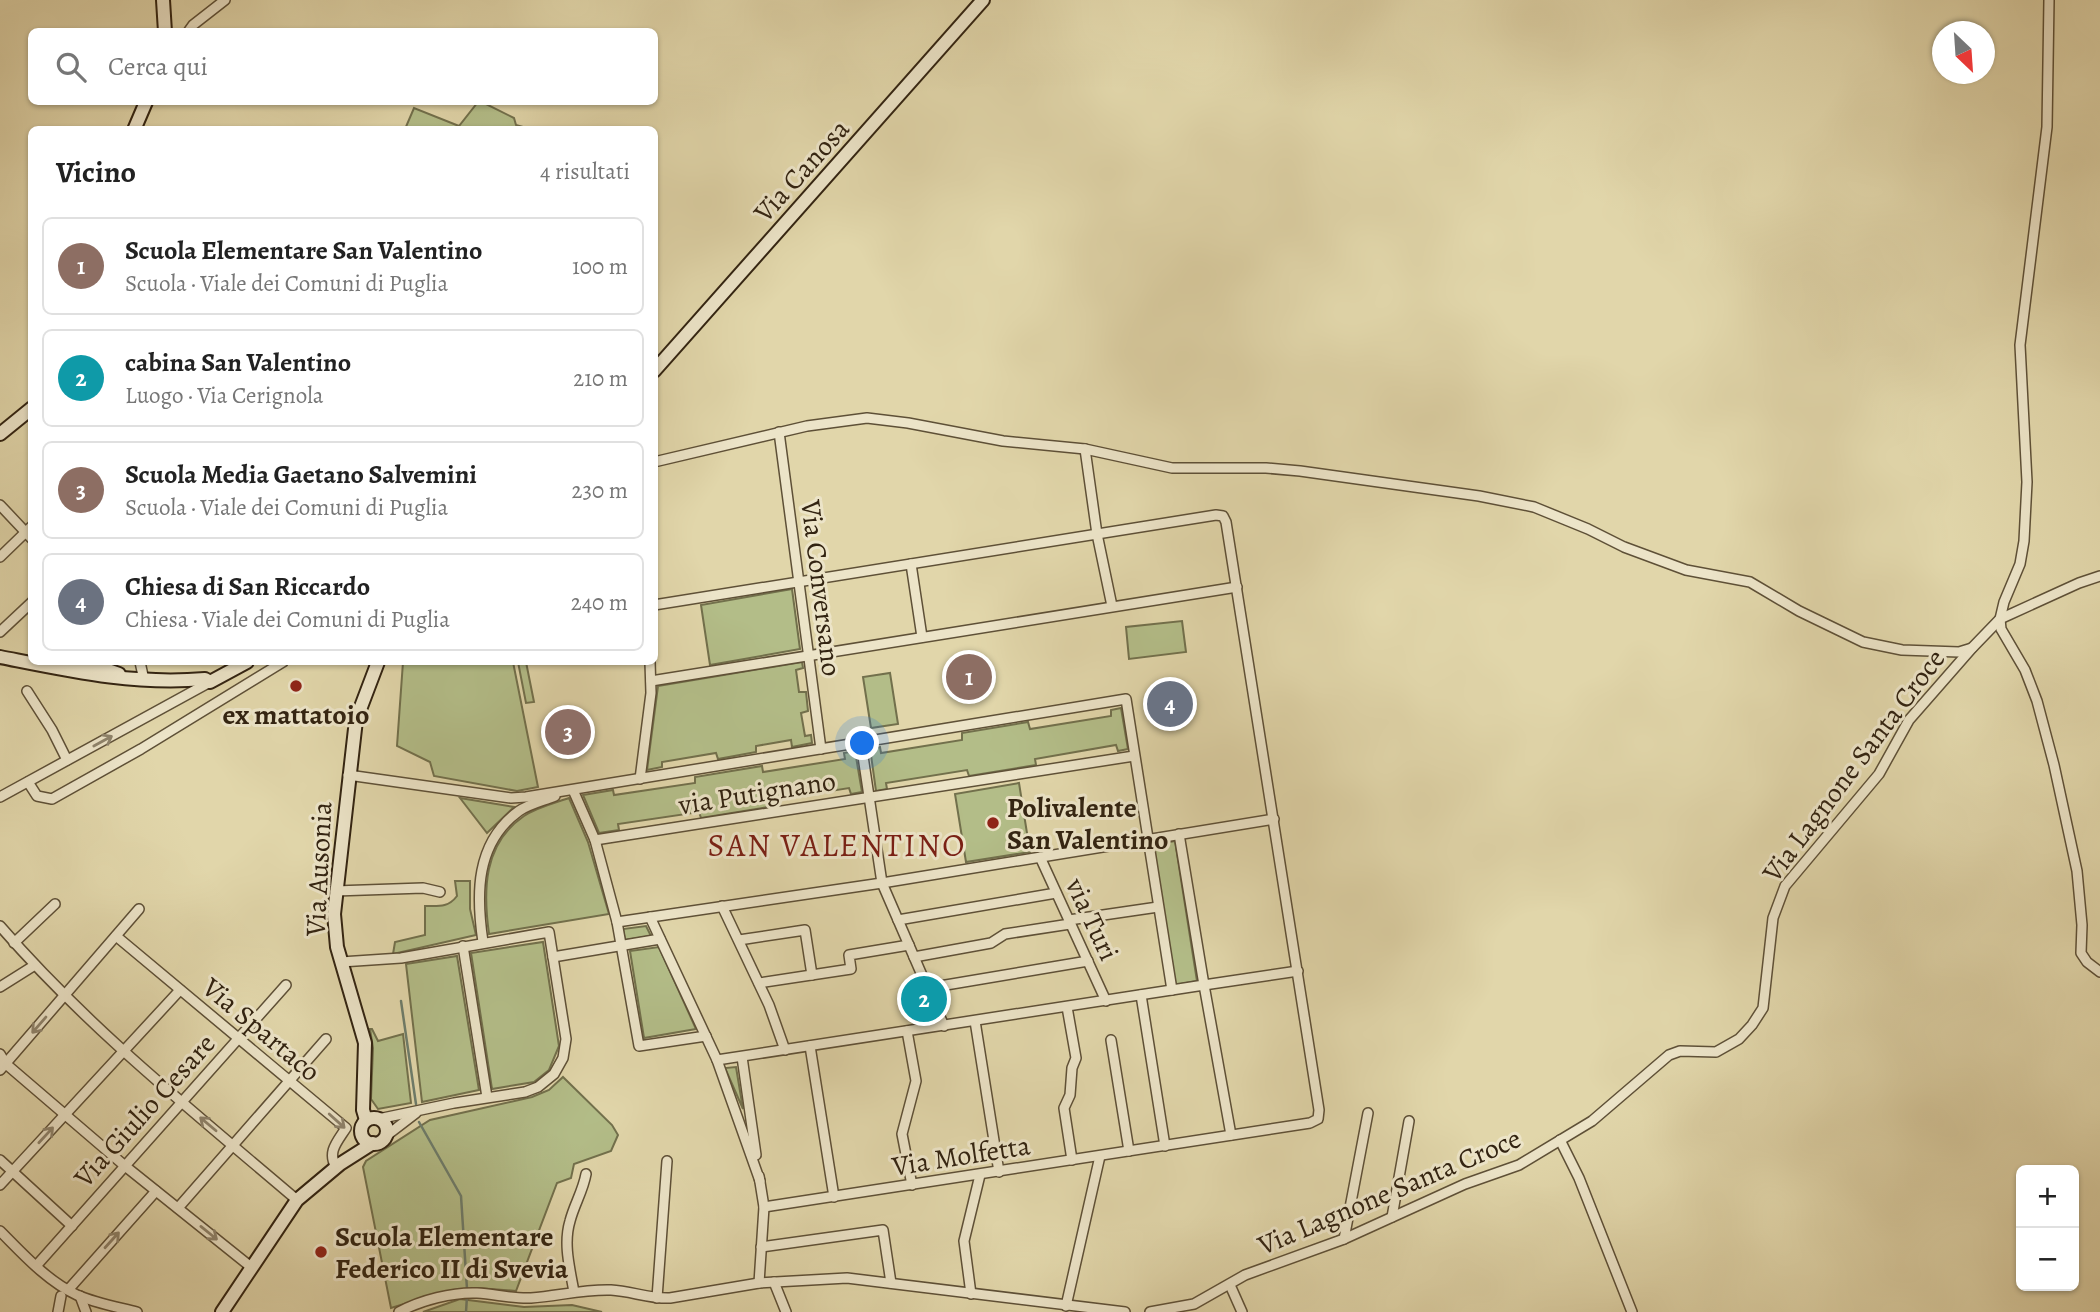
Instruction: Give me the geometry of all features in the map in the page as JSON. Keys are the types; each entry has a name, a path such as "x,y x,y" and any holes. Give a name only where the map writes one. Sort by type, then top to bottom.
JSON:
{"main road":[{"path":"163,0 165,28"},
{"name":"Via Canosa","path":"658,366 983,0"},
{"path":"136,126 145,105"},
{"path":"0,434 28,411"},
{"path":"0,649 28,654"},
{"path":"0,657 28,662"},
{"path":"41,665 102,677 205,678 210,682 241,665"},
{"path":"85,665 138,679"},
{"name":"Via Ausonia","path":"372,1119 363,1110 365,1043 334,933 335,891 356,720 377,665"},
{"path":"222,1312 297,1200 338,1166 373,1143 381,1142 386,1136 385,1124 372,1119 362,1127 362,1135 338,1166"},
{"path":"362,1135 373,1143"}],"street":[{"path":"191,28 225,0"},
{"path":"2049,0 2047,127 2020,345 2027,482 2024,541 2020,564 2004,601 2000,619 2001,629 2025,670 2037,701 2077,871 2082,925 2081,953 2087,962 2100,972"},
{"path":"658,461 779,432 867,418 1003,441 1086,449 1171,468 1266,468 1300,471 1479,496 1534,507 1588,528 1624,547 1686,570 1750,582 1800,611 1863,642 1902,650 1959,652 1972,648"},
{"name":"Via Conversano","path":"779,432 821,749"},
{"path":"1086,449 1097,534 1112,606"},
{"path":"0,505 28,531"},
{"path":"658,604 1223,516 1237,587 1298,971 717,1060"},
{"path":"0,557 28,533"},
{"path":"911,564 922,637"},
{"path":"2000,619 2100,576"},
{"path":"652,681 1237,587"},
{"path":"0,632 28,606"},
{"name":"Via Lagnone Santa Croce","path":"1150,1312 1194,1308 1245,1275 1344,1239 1465,1184 1519,1165 1611,1107 1669,1055 1681,1051 1716,1052 1739,1039 1763,1008 1773,918 1785,886 1879,774 1909,720 2000,619"},
{"path":"138,679 140,665"},
{"path":"28,782 37,796 51,799 141,749 278,665"},
{"path":"640,779 652,681 650,665"},
{"path":"0,797 210,682"},
{"path":"27,691 67,760"},
{"path":"348,775 511,798 1126,699 1172,990"},
{"path":"861,743 882,883 944,1026"},
{"name":"via Putignano","path":"595,840 1134,756"},
{"path":"573,790 595,840 617,922 639,1046 706,1036"},
{"path":"483,942 479,883 481,868 494,837 518,812 573,790"},
{"path":"617,922 882,883 1274,819"},
{"path":"1179,834 1231,1135"},
{"name":"via Turi","path":"1040,857 1106,1001"},
{"path":"335,891 423,888 440,892"},
{"path":"898,920 1056,893"},
{"path":"14,943 55,904"},
{"path":"722,906 760,983 785,1050"},
{"path":"914,957 991,943 1005,934 1158,907"},
{"path":"3,1067 139,909"},
{"path":"650,918 717,1060 760,1181"},
{"path":"0,926 123,1051 297,1200"},
{"path":"739,940 805,930 812,975"},
{"path":"341,962 401,958 550,932 566,1039 561,1064 549,1079 525,1092 372,1119"},
{"name":"Via Spartaco","path":"116,936 346,1128 332,1148 332,1160 338,1166"},
{"path":"553,957 660,939"},
{"path":"760,983 851,969 849,955 909,945"},
{"path":"463,946 487,1097"},
{"path":"928,988 1088,961"},
{"path":"0,987 36,965"},
{"name":"Via Molfetta","path":"764,1207 1310,1123 1318,1119 1319,1110 1298,971"},
{"name":"Via Giulio Cesare","path":"36,1266 286,985"},
{"path":"0,1185 180,990"},
{"path":"1141,995 1166,1146"},
{"path":"1068,1007 1076,1058 1072,1068 1070,1095 1064,1108 1072,1160"},
{"path":"975,1021 999,1172"},
{"path":"907,1031 916,1081 902,1134 912,1185"},
{"path":"178,1208 326,1040"},
{"path":"1111,1040 1129,1151"},
{"path":"810,1046 834,1197"},
{"path":"0,1054 3,1067 65,1114 125,1166 251,1266"},
{"path":"742,1057 764,1207 758,1283"},
{"path":"386,1136 398,1124 420,1110"},
{"path":"1344,1239 1368,1112"},
{"path":"1392,1217 1409,1121"},
{"path":"1560,1140 1632,1312"},
{"path":"1066,1306 1100,1156"},
{"path":"0,1160 72,1226"},
{"path":"657,1298 667,1161"},
{"path":"574,1292 566,1243 569,1223 586,1174"},
{"path":"971,1294 964,1241 980,1175"},
{"path":"58,1312 65,1293 156,1191"},
{"path":"761,1247 883,1230 891,1283"},
{"path":"0,1231 65,1293 136,1312"},
{"path":"399,1312 459,1294 530,1298 613,1290 657,1298 708,1293 758,1283 847,1278 1125,1312"},
{"path":"774,1282 786,1312"},
{"path":"1230,1285 1242,1312"},
{"path":"80,1296 86,1312"}],"green space":[{"path":"476,105 488,105 514,118 516,125 520,126 459,126"},
{"path":"414,108 459,126 406,126"},
{"path":"792,589 800,649 710,665 701,605"},
{"path":"1182,621 1186,652 1129,659 1126,627"},
{"path":"802,662 803,668 796,670 799,692 806,692 808,711 801,713 805,736 811,735 812,743 792,747 791,740 756,746 756,752 718,759 716,753 662,762 662,767 647,770 658,686"},
{"path":"403,665 514,665 538,787 517,791 434,776 430,762 397,746"},
{"path":"519,665 527,665 534,702 526,703"},
{"path":"890,673 898,724 871,728 863,677"},
{"path":"1121,708 1128,749 1118,751 1116,745 1035,759 1036,765 969,776 967,770 886,783 887,789 876,791 870,748 880,747 881,753 962,740 962,733 1028,722 1030,729 1111,716 1111,710"},
{"path":"855,751 862,792 851,794 849,788 767,801 768,807 701,818 699,812 618,824 619,830 599,833 583,795 613,790 614,795 695,783 695,777 762,766 763,772 845,759 844,753"},
{"name":"Polivalente San Valentino","path":"1019,783 1030,852 966,862 955,794"},
{"path":"460,798 514,807 487,833"},
{"path":"569,798 588,842 609,914 489,934 487,885 493,854 500,840 510,827 524,816"},
{"path":"1175,841 1197,981 1175,985 1153,845"},
{"path":"455,881 470,881 470,909 476,935 393,954 395,942 425,935 425,906 442,906 454,900 457,896"},
{"path":"646,926 651,936 625,940 623,929"},
{"path":"543,942 559,1046 549,1070 534,1082 492,1089 471,953"},
{"path":"659,947 696,1029 644,1038 630,951"},
{"path":"457,956 479,1090 422,1102 406,964"},
{"path":"370,1029 378,1041 403,1034 411,1103 378,1109 371,1099 373,1048"},
{"path":"736,1067 743,1109 725,1068"},
{"path":"563,1077 612,1125 618,1135 611,1151 574,1164 571,1178 557,1183 516,1291 478,1288 440,1293 391,1308 363,1167 366,1161 430,1120 532,1097 549,1090"},
{"path":"460,1299 524,1307 572,1305 602,1312 423,1312"}],"waterway":[{"path":"401,1001 416,1104"},
{"path":"419,1122 461,1196 467,1289"},
{"path":"466,1312 467,1296"}],"place":[{"name":"Scuola Elementare San Valentino","path":"969,677"},
{"name":"ex mattatoio","path":"296,686"},
{"name":"Chiesa di San Riccardo","path":"1170,704"},
{"name":"Scuola Media Gaetano Salvemini","path":"568,732"},
{"name":"Polivalente San Valentino","path":"993,823"},
{"name":"cabina San Valentino","path":"924,999"},
{"name":"Scuola Elementare Federico II di Svevia","path":"321,1252"}],"district":[{"name":"SAN VALENTINO","path":"837,845"}]}
